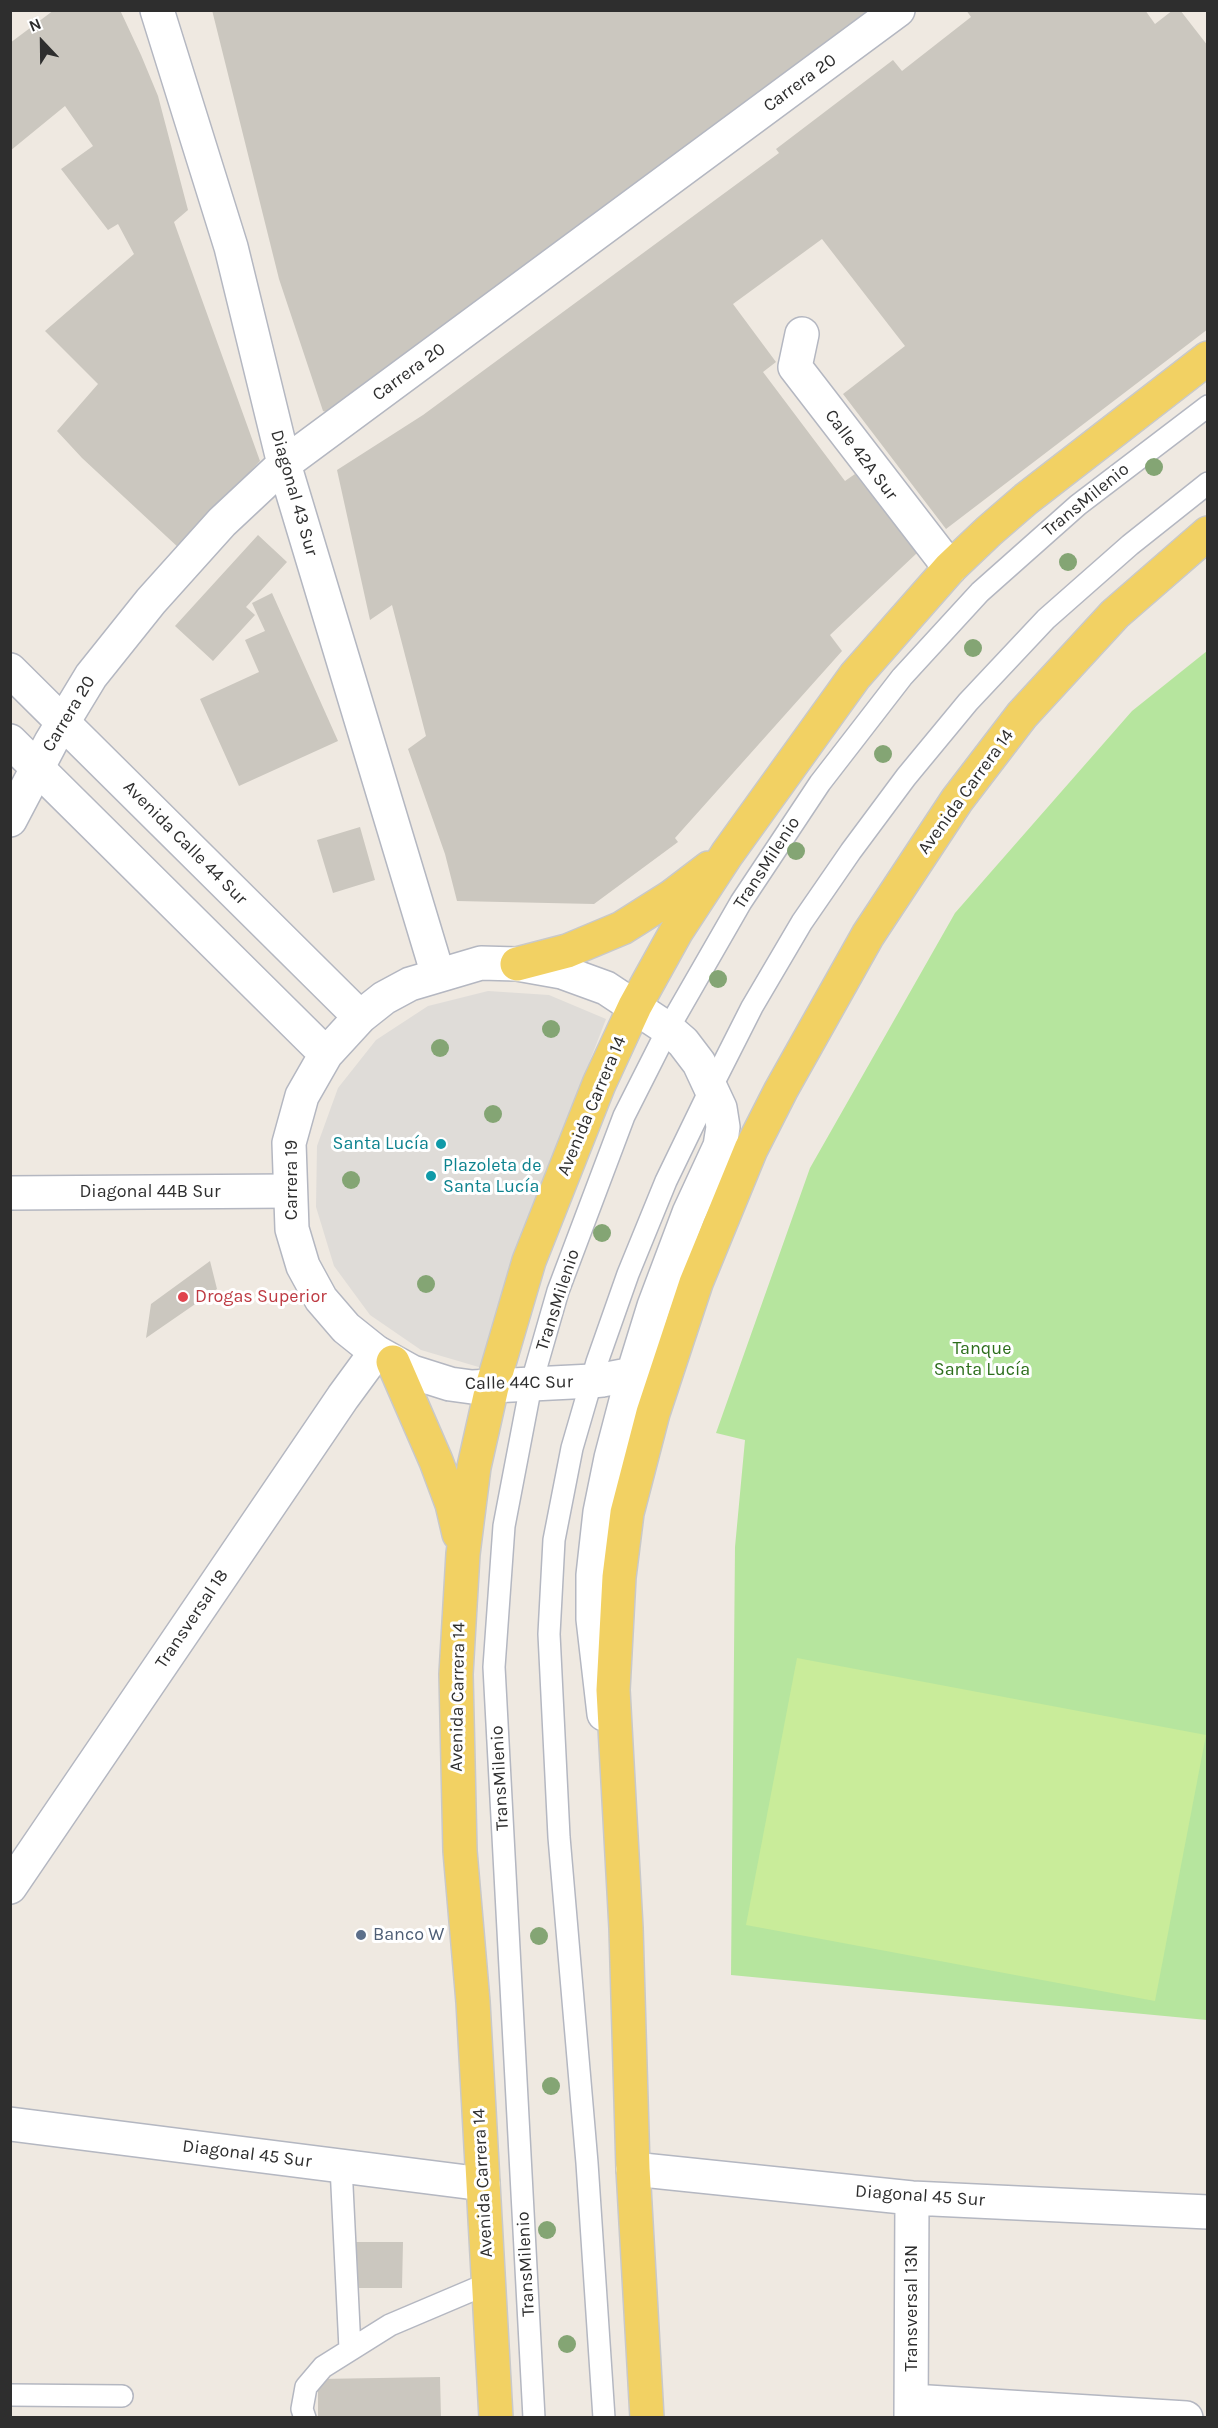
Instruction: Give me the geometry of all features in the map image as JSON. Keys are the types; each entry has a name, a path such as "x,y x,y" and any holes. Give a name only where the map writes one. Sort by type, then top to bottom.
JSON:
{"main road":[{"name":"Avenida Carrera 14","path":"496,2418 456,1754 456,1674 463,1554 474,1467 492,1386 533,1251 599,1084 635,1006 676,932 727,854 855,676 950,568 1026,499 1208,358"},
{"name":"Avenida Carrera 14","path":"647,2418 633,2169 626,1928 613,1690 619,1577 627,1513 638,1464 668,1366 721,1218 751,1149 781,1090 868,935 957,800 1022,715 1115,614 1208,533"},
{"path":"517,964 567,951 622,928 671,897 727,854"},
{"path":"385,1357 452,1504 463,1554"}],"street":[{"name":"Diagonal 43 Sur","path":"157,10 231,247 284,464 438,975"},
{"name":"Carrera 20","path":"10,820 37,768 91,676 151,601 222,522 284,464 898,10"},
{"name":"Calle 42A Sur","path":"802,334 795,367 950,568"},
{"name":"Avenida Calle 44 Sur","path":"10,670 360,1017"},
{"path":"10,741 326,1054"},
{"name":"Carrera 19","path":"385,1357 346,1328 321,1299 303,1266 295,1238 289,1191 289,1143 302,1096 326,1054 360,1017 384,998 410,984 481,963 517,964 562,972 606,988 635,1006"},
{"name":"Avenida Carrera 14","path":"618,1786 596,1657 593,1575 607,1480 633,1374 667,1268 720,1146 723,1127 712,1086 689,1049 668,1029 635,1006"},
{"name":"Diagonal 44B Sur","path":"10,1193 289,1191"},
{"name":"Calle 44C Sur","path":"385,1357 412,1372 450,1384 492,1386 592,1381 668,1366"},
{"name":"Transversal 18","path":"10,1887 343,1397 385,1357"},
{"name":"Diagonal 45 Sur","path":"10,2124 483,2184"},
{"name":"Diagonal 45 Sur","path":"633,2169 912,2198 1208,2212"},
{"name":"Transversal 13N","path":"911,2409 912,2198"},
{"path":"911,2409 1186,2418"}],"lane":[{"name":"TransMilenio","path":"534,2418 494,1667 504,1526 531,1385 558,1291 624,1116 668,1029 702,966 820,783 902,677 980,592 1024,550 1078,505 1208,405"},
{"path":"604,2418 587,2163 559,1837 549,1635 554,1540 572,1448 592,1381 628,1274 666,1181 752,1007 802,922 906,777 968,702 1046,619 1130,545 1208,483"},
{"path":"341,2166 350,2349"},
{"path":"305,2418 302,2409 306,2387 323,2367 390,2325 489,2283"},
{"path":"10,2395 122,2396"}],"green space":[{"name":"Tanque Santa Lucía","path":"1207,651 1207,2020 731,1975 735,1547 745,1440 716,1433 810,1168 955,913 1132,711"},
{"path":"797,1658 1206,1735 1155,2001 746,1925"}],"shaded area":[{"name":"Plazoleta de Santa Lucía","path":"488,991 549,995 606,1019 532,1211 482,1368 421,1350 370,1315 334,1266 316,1207 317,1146 338,1088 376,1040 428,1006"}],"building":[{"path":"54,10 120,10 141,55 158,96 188,210 174,222 260,461 180,549 82,458 57,431 98,384 45,331 134,254 118,224 108,230 61,169 93,146 65,106 10,151 10,43"},
{"path":"212,10 878,10 336,416 323,411 279,279"},
{"path":"966,10 1145,10 1155,24 1173,10 1180,10 1208,46 1208,329 946,529 843,394 905,346 822,239 733,304 776,362 763,372 845,481 855,474 917,553 830,635 842,651 675,838 678,842 594,904 457,901 445,854 408,749 426,736 392,605 370,620 337,470 423,415 779,153 776,149 893,60 902,71 971,17"},
{"path":"258,535 287,562 246,607 255,615 213,661 175,626"},
{"path":"272,593 338,741 239,786 200,699 259,672 245,640 265,631 252,603"},
{"path":"360,827 375,880 333,893 317,840"},
{"name":"Drogas Superior","path":"210,1261 217,1289 146,1338 151,1304"},
{"path":"353,2242 403,2242 402,2288 353,2288"},
{"path":"440,2377 441,2418 318,2418 318,2379"}],"place":[{"name":"Santa Lucía","path":"441,1144"},
{"name":"Plazoleta de Santa Lucía","path":"431,1176"},
{"name":"Drogas Superior","path":"183,1297"},
{"name":"Banco W","path":"361,1935"}]}
